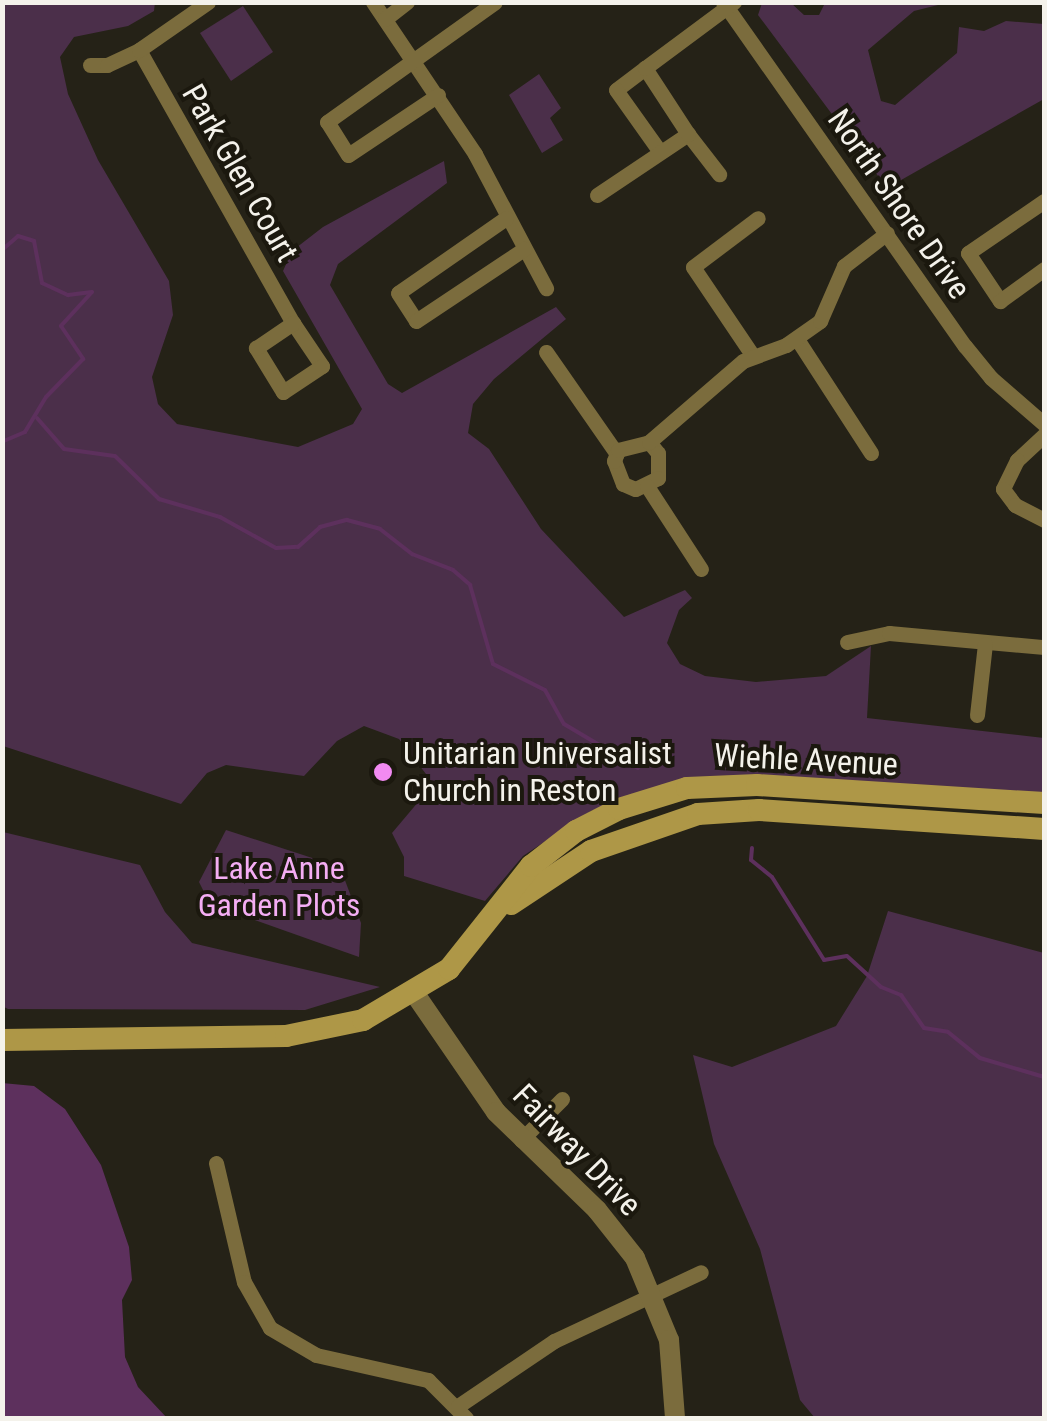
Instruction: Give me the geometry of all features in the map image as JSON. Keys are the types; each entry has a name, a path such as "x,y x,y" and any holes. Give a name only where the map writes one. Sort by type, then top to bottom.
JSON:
{"main road":[{"name":"Wiehle Avenue","path":"2,1040 315,1033 364,1020 415,994 456,962 532,866 576,831 619,808 687,788 757,785 1044,803"},
{"name":"Wiehle Avenue","path":"492,918 591,851 698,814 759,810 1044,829"}],"street":[{"path":"90,64 107,66 139,50 208,2"},
{"path":"374,2 438,95 546,288"},
{"path":"386,20 407,2"},
{"path":"438,95 348,154 327,122 494,2"},
{"path":"660,152 616,90 728,4"},
{"name":"North Shore Drive","path":"728,4 991,378 1044,424"},
{"name":"Park Glen Court","path":"139,50 293,324 322,366 283,392 256,348 293,324"},
{"path":"645,68 719,174"},
{"path":"597,195 688,134"},
{"path":"1044,202 968,254 1000,301 1044,270"},
{"path":"506,218 398,293 416,321 524,250"},
{"path":"754,356 693,267 758,218"},
{"path":"617,454 628,443 649,442 754,356 796,339 820,321 844,266 887,233"},
{"path":"796,339 871,452"},
{"path":"546,352 617,454 616,475 623,484 647,486"},
{"path":"1044,434 1017,460 1003,489 1014,505 1044,520"},
{"path":"647,486 661,465 649,442"},
{"path":"647,486 701,569"},
{"path":"847,642 889,634 1044,647"},
{"path":"978,715 985,644"},
{"name":"Fairway Drive","path":"415,994 521,1140 617,1232 653,1293 674,1370 675,1418"},
{"path":"521,1140 562,1099"},
{"path":"216,1163 244,1282 270,1328 316,1355 412,1373 462,1412 554,1341 701,1272"}],"green space":[{"path":"155,2 154,11 128,26 74,37 60,57 68,94 98,160 169,281 173,315 152,377 158,404 177,424 298,447 353,424 362,409 283,271 292,251 323,227 444,161 447,183 338,264 330,285 388,384 402,393 556,307 566,319 494,379 473,404 468,433 489,449 541,529 624,617 685,590 692,598 679,610 667,643 680,664 705,676 756,682 826,676 871,646 867,718 1044,738 1044,794 679,780 591,811 523,856 485,901 404,876 404,857 392,833 419,801 426,774 399,739 364,726 337,741 304,776 226,765 207,773 181,804 3,746 3,3"},
{"path":"762,3 791,3 804,15 819,15 825,3 946,3 914,11 868,50 881,101 895,105 957,53 959,27 984,31 1006,21 1044,24 1044,99 887,188 758,15"},
{"path":"243,6 273,52 231,81 200,33"},
{"path":"539,74 561,108 550,118 563,140 542,153 509,95"},
{"name":"Lake Anne Garden Plots","path":"226,830 340,867 361,923 359,957 210,904 199,882"},
{"path":"3,832 140,865 165,912 192,943 380,987 305,1010 8,1009 2,1006"},
{"path":"888,911 1044,953 1044,1418 815,1418 800,1400 760,1249 714,1144 693,1055 732,1067 836,1026 867,976"}],"shaded area":[{"path":"2,1083 34,1086 65,1109 101,1165 129,1247 132,1280 122,1300 125,1357 138,1387 167,1418 3,1418"}],"waterway":[{"path":"2,250 18,236 34,241 42,283 68,295 92,292 61,326 83,359 46,397 25,432 2,442"},
{"path":"37,418 64,449 115,456 159,499 220,517 276,548 298,547 320,527 347,520 380,529 412,554 453,570 470,585 493,664 545,690 564,724 638,768"},
{"path":"752,848 751,860 772,877 824,960 847,956 881,987 901,995 924,1028 948,1032 980,1058 1044,1077"}],"place":[{"name":"Unitarian Universalist Church in Reston","path":"383,772"}]}
